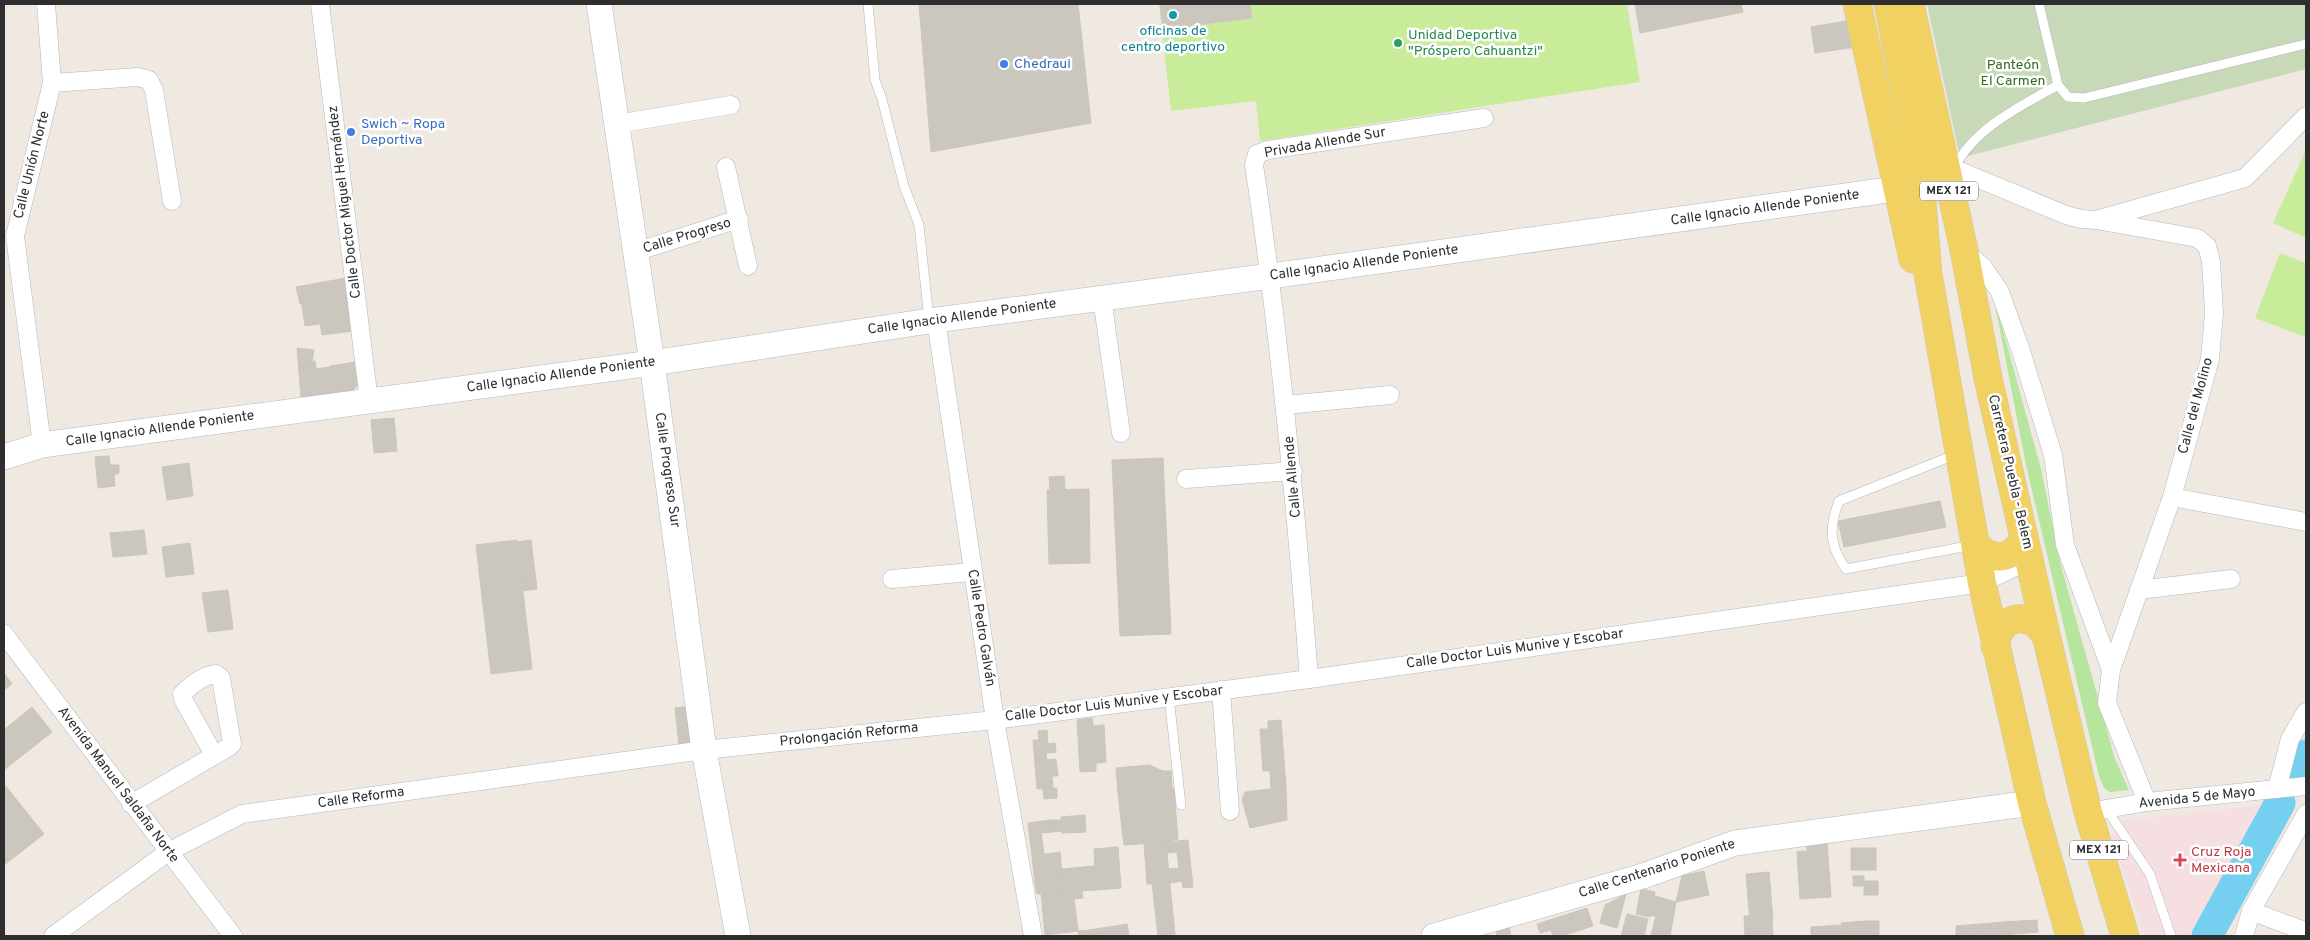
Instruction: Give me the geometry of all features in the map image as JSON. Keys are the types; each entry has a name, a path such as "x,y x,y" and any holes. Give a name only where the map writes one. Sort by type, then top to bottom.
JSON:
{"main road":[{"path":"1857,4 1910,187 1948,253 1965,316 1988,378"},
{"path":"1870,4 1910,187"},
{"name":"MEX 121","path":"1888,4 1916,144 1910,187 1924,241 1934,311 1982,583 2032,803 2070,936"},
{"name":"Carretera Puebla - Belem","path":"1910,4 1949,166 1988,378 2047,638 2098,811 2125,936"},
{"path":"1976,544 1987,554 2002,557 2027,548"},
{"path":"1996,646 2000,630 2005,624 2019,618 2026,619 2039,626 2047,638"}],"street":[{"name":"Calle Unión Norte","path":"42,445 14,236 52,83 46,4"},
{"name":"Calle Doctor Miguel Hernández","path":"320,4 369,401"},
{"name":"Calle Progreso Sur","path":"599,4 652,363 704,750 738,936"},
{"path":"52,83 138,76 149,80 154,90 172,201"},
{"path":"617,124 731,105"},
{"path":"2096,220 2245,178 2306,116"},
{"name":"Privada Allende Sur","path":"1271,276 1254,165 1257,154 1268,150 1484,118"},
{"name":"Calle del Molino","path":"1949,166 2080,220 2096,220 2142,227 2175,236 2197,238 2207,246 2211,261 2214,313 2210,359 2172,497 2110,670 2107,703 2147,802"},
{"path":"726,167 748,266"},
{"name":"Calle Ignacio Allende Poniente","path":"4,457 42,445 652,363 932,320 1271,276 1910,187"},
{"name":"Calle Progreso","path":"635,252 739,220"},
{"name":"Calle del Molino","path":"1964,250 1982,267 2000,292 2021,351 2052,455 2065,545 2110,670"},
{"name":"Calle Allende","path":"1271,276 1293,471 1309,679"},
{"path":"1102,298 1121,433"},
{"name":"Calle Pedro Galván","path":"932,320 995,720 1033,936"},
{"path":"1286,405 1390,395"},
{"path":"1186,479 1293,471"},
{"path":"2172,497 2306,522"},
{"name":"Calle Doctor Luis Munive y Escobar","path":"995,720 1309,679 1982,583 2027,548"},
{"path":"892,579 972,572"},
{"path":"2139,590 2231,579"},
{"name":"Avenida Manuel Saldaña Norte","path":"4,634 233,936"},
{"path":"1221,690 1230,811"},
{"path":"2277,790 2290,739 2306,712"},
{"name":"Prolongación Reforma","path":"704,750 995,720"},
{"name":"Calle Reforma","path":"60,934 168,852 242,814 704,750"},
{"path":"132,804 214,755"},
{"name":"Avenida 5 de Mayo","path":"2098,811 2147,802 2306,786"},
{"name":"Calle Centenario Poniente","path":"1434,936 1643,876 1735,843 2032,803"},
{"path":"2244,936 2251,911 2306,814"},
{"path":"2251,911 2302,930"}],"lane":[{"path":"868,4 874,80 882,99 904,186 920,225 932,320"},
{"path":"2039,4 2058,86 2068,97 2084,98 2306,44"},
{"path":"1949,166 2001,117 2058,86"},
{"path":"1959,453 1839,501 1832,520 1835,554 1846,569 1976,544"},
{"path":"1168,697 1181,805"},
{"path":"2098,811 2150,874 2171,936"}],"shaded area":[{"name":"Cruz Roja Mexicana","path":"2267,805 2228,885 2199,936 2144,936 2112,836 2125,820"}],"green space":[{"name":"Unidad Deportiva \"Próspero Cahuantzi\"","path":"1159,4 1627,4 1640,82 1260,141 1256,101 1171,111"},
{"name":"Panteón El Carmen","path":"1927,4 2306,4 2306,69 1960,158"},
{"path":"2306,150 2306,238 2273,223"},
{"path":"2280,253 2306,263 2306,337 2255,318"},
{"path":"1993,294 2041,469 2060,562 2115,759 2129,790 2110,792 2104,788 2099,776 2026,465"}],"building":[{"name":"Chedraui","path":"919,4 1078,4 1091,123 931,152"},
{"name":"oficinas de centro deportivo","path":"1160,4 1184,4 1186,26 1163,28"},
{"path":"1184,4 1250,4 1252,18 1186,26"},
{"path":"1635,4 1741,4 1743,12 1640,33"},
{"path":"1852,20 1856,47 1815,53 1811,27"},
{"path":"346,278 350,295 300,304 296,287"},
{"path":"349,295 352,319 305,326 302,304"},
{"path":"352,319 353,331 322,335 320,324"},
{"path":"297,348 314,350 312,361 305,362 310,397 301,397"},
{"path":"315,361 316,369 330,367 334,395 310,398 305,362"},
{"path":"355,362 358,385 350,393 334,395 330,366"},
{"path":"394,418 397,451 374,453 371,420"},
{"path":"109,456 110,465 119,465 119,473 114,475 115,486 98,488 95,457"},
{"path":"1163,458 1171,634 1120,636 1112,460"},
{"path":"189,463 193,496 167,500 162,467"},
{"path":"1064,476 1065,489 1050,490 1049,477"},
{"path":"1089,489 1090,563 1049,564 1047,490"},
{"path":"1940,501 1946,527 1844,547 1838,521"},
{"path":"144,530 147,554 113,557 110,533"},
{"path":"517,540 532,669 491,674 476,545"},
{"path":"531,540 537,589 522,591 517,542"},
{"path":"190,543 194,574 166,577 162,547"},
{"path":"228,590 233,629 208,632 202,593"},
{"path":"4,673 12,684 4,690"},
{"path":"692,706 696,744 679,746 675,708"},
{"path":"32,707 52,732 4,770 4,730"},
{"path":"1092,718 1093,726 1104,725 1106,762 1096,763 1096,771 1080,772 1077,720"},
{"path":"1281,720 1286,787 1271,788 1270,771 1263,771 1260,729 1268,729 1268,721"},
{"path":"1047,730 1048,744 1055,743 1056,752 1046,753 1047,760 1056,759 1058,776 1052,776 1053,788 1037,789 1033,740 1039,740 1038,731"},
{"path":"1149,765 1163,771 1171,771 1172,788 1118,793 1116,768"},
{"path":"4,784 44,834 4,865"},
{"path":"1286,787 1287,820 1250,828 1242,800 1245,792"},
{"path":"1057,788 1057,798 1044,799 1043,789"},
{"path":"1174,788 1176,815 1121,820 1118,793"},
{"path":"1085,815 1086,832 1062,833 1061,817"},
{"path":"1176,815 1178,839 1166,842 1124,845 1121,820"},
{"path":"1051,820 1052,832 1041,833 1044,854 1032,856 1028,823"},
{"path":"1051,820 1061,820 1062,831 1052,832"},
{"path":"1188,840 1193,887 1183,888 1182,881 1169,883 1168,869 1179,868 1177,852 1167,853 1166,842"},
{"path":"1166,842 1169,875 1157,876 1157,883 1147,884 1144,844"},
{"path":"1827,842 1831,897 1800,899 1797,852 1807,851 1807,843"},
{"path":"1118,847 1121,888 1096,890 1094,849"},
{"path":"1851,848 1876,848 1876,870 1851,870"},
{"path":"1060,852 1062,876 1053,876 1054,882 1035,884 1032,856"},
{"path":"1094,866 1096,890 1064,892 1062,869"},
{"path":"1704,871 1709,895 1676,902 1682,876"},
{"path":"1769,872 1773,921 1750,923 1746,874"},
{"path":"1169,875 1175,934 1158,936 1152,883 1157,883 1157,876"},
{"path":"1053,876 1062,876 1064,892 1037,894 1035,884 1054,882"},
{"path":"1853,876 1864,876 1864,881 1878,881 1878,895 1864,895 1864,886 1853,886"},
{"path":"1641,889 1655,892 1650,917 1636,914"},
{"path":"1082,891 1083,898 1042,902 1041,894"},
{"path":"1626,894 1617,928 1600,923 1605,905"},
{"path":"1655,896 1676,902 1670,936 1651,936 1656,916 1651,915"},
{"path":"1074,899 1078,931 1045,935 1042,902"},
{"path":"1587,908 1593,926 1562,936 1553,936 1551,930 1540,933 1537,924"},
{"path":"1627,914 1648,919 1644,936 1621,936"},
{"path":"1744,916 1749,916 1750,923 1772,921 1773,936 1745,936"},
{"path":"2037,920 2038,932 2004,935 2003,922"},
{"path":"1866,921 1879,921 1879,936 1866,936"},
{"path":"1866,921 1866,936 1854,936 1853,922"},
{"path":"1853,922 1854,936 1842,936 1841,923"},
{"path":"2003,922 2004,935 1982,935 1981,924"},
{"path":"1127,924 1129,936 1118,936 1116,926"},
{"path":"1981,924 1982,935 1956,936 1956,926"},
{"path":"1509,925 1510,932 1497,934 1495,929"},
{"path":"1840,925 1841,936 1811,936 1811,927"},
{"path":"1116,926 1118,936 1109,936 1108,927"},
{"path":"1108,927 1109,936 1091,936 1090,930"},
{"path":"1090,930 1091,936 1079,936 1078,931"},
{"path":"1510,932 1511,936 1497,936 1497,934"}],"waterway":[{"path":"2299,768 2306,755"},
{"path":"2207,936 2280,803"}],"place":[{"name":"oficinas de centro deportivo","path":"1173,15"},
{"name":"Unidad Deportiva \"Próspero Cahuantzi\"","path":"1398,43"},
{"name":"Chedraui","path":"1004,64"},
{"name":"Swich ~ Ropa Deportiva","path":"351,132"},
{"name":"Cruz Roja Mexicana","path":"2180,860"}]}
